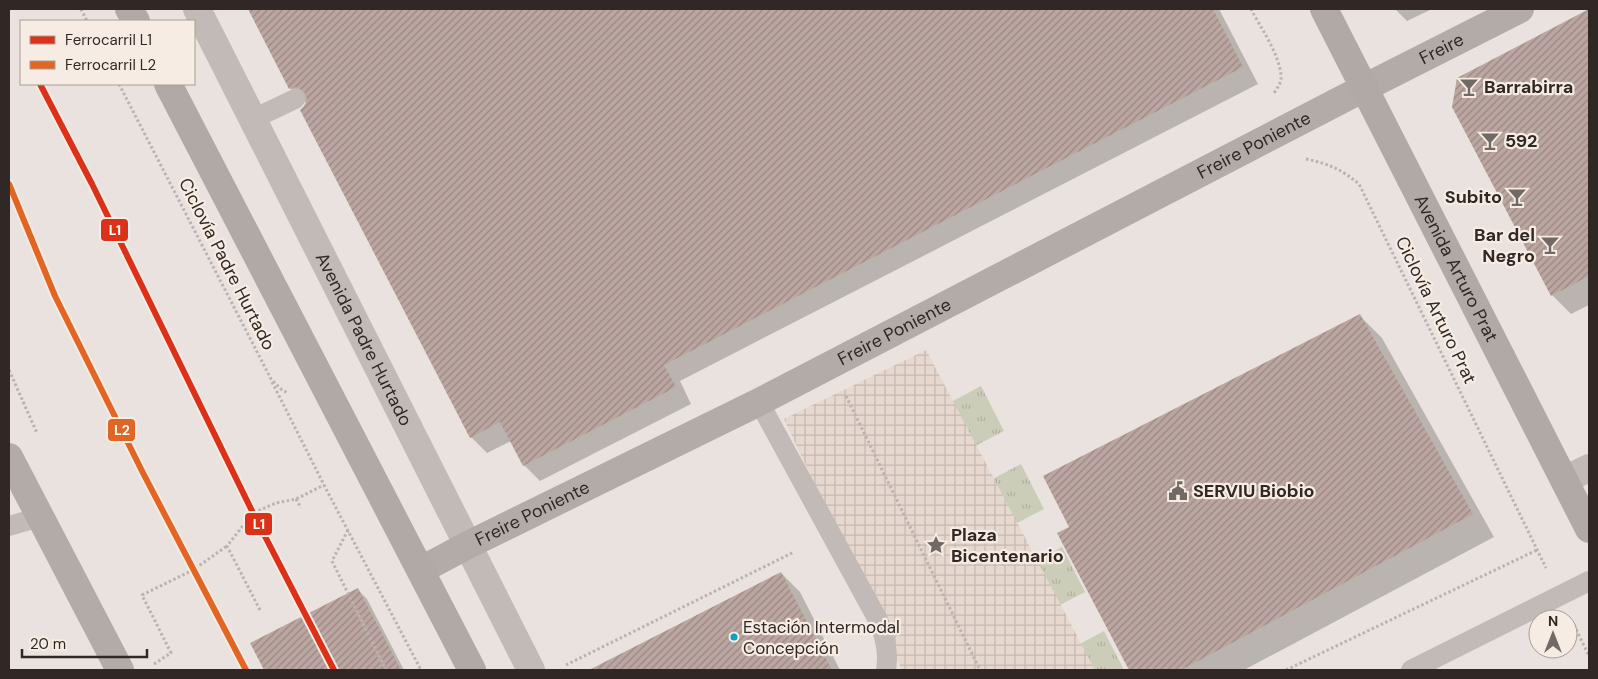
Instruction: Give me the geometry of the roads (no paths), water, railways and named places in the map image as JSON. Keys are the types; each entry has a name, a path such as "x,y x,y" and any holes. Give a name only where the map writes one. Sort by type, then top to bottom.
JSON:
{"main road":[{"path":"129,9 135,20"},
{"name":"Avenida Arturo Prat","path":"1324,9 1589,529"},
{"name":"Freire","path":"1364,88 1520,9"},
{"path":"169,85 472,670"},
{"name":"Freire Poniente","path":"421,570 759,402 1364,88"},
{"path":"9,457 120,670"}],"street":[{"name":"Avenida Padre Hurtado","path":"197,9 531,670"},
{"path":"1564,480 1589,468"}],"lane":[{"path":"253,119 295,99"},
{"path":"759,402 878,620 886,641 888,660 886,670"},
{"path":"9,526 40,517"},
{"path":"1411,670 1589,581"}],"rail line":[{"name":"L1","path":"41,85 92,184 253,513 334,670"},
{"name":"L2","path":"9,184 55,296 143,473 246,670"}],"place":[{"name":"Barrabirra","path":"1469,87"},
{"name":"592","path":"1490,141"},
{"name":"Subito","path":"1517,197"},
{"name":"Bar del Negro","path":"1550,245"},
{"name":"SERVIU Biobio","path":"1178,491"},
{"name":"Plaza Bicentenario","path":"936,545"},
{"name":"Estación Intermodal Concepción","path":"734,637"}]}
